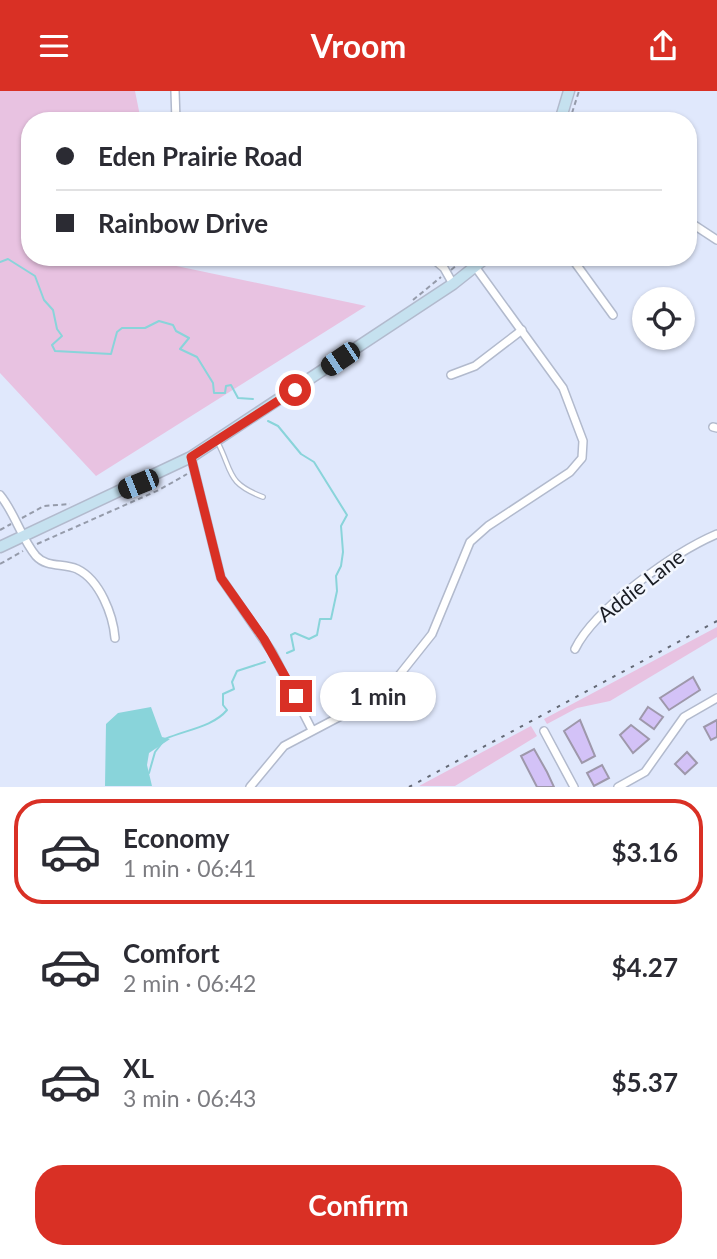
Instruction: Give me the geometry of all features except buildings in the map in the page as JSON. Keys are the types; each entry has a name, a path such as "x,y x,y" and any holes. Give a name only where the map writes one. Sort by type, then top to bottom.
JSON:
{"main road":[{"path":"567,112 569,91"},
{"path":"0,547 191,457 476,268"}],"street":[{"path":"175,91 176,112"},
{"path":"697,227 717,240"},
{"path":"440,266 453,284"},
{"path":"578,266 613,315"},
{"path":"250,786 284,746 375,695 407,668 432,634 470,542 488,526 570,472 582,458 583,440 568,397 476,268"},
{"path":"451,375 475,366 522,330"},
{"path":"191,457 221,578 272,652 312,730"},
{"path":"0,495 42,561 77,569 92,581 112,619 115,638"},
{"name":"Addie Lane","path":"575,649 582,635 635,586 680,554 717,534"},
{"path":"618,786 645,772 684,717 717,698"},
{"path":"544,730 574,786"}],"lane":[{"path":"217,441 230,476 241,486 263,497"}],"path":[{"path":"569,112 579,91"},
{"path":"411,301 456,266"},
{"path":"0,564 31,547 159,490 194,469"},
{"path":"0,530 44,506 69,505 81,499"}],"shaded area":[{"path":"0,91 135,91 139,112 21,112 21,266 176,266 366,306 96,476 0,373"},
{"path":"717,627 717,637 610,701 577,708 547,724 544,719"},
{"path":"151,707 162,737 170,739 149,753 147,765 152,786 105,786 106,724 118,713"},
{"path":"531,726 537,736 455,786 419,786"}],"waterway":[{"path":"0,262 8,259 35,276 44,300 53,310 57,329 62,336 52,345 55,351 111,354 117,332 122,328 145,328 159,321 173,325 176,331 189,338 180,349 197,357 213,383 214,393 225,393 226,386 231,385 238,398 253,399"},
{"path":"268,421 278,426 301,454 314,462 347,515 341,526 343,552 336,576 337,591 331,619 320,619 317,635 309,639 295,633 291,635 294,650 287,653"},
{"path":"165,739 221,716 227,710 223,705 223,694 234,689 232,682 237,671 265,662"},
{"path":"149,773 155,752 162,743"}],"railway":[{"path":"409,787 717,621"}],"route":[{"path":"295,390 191,457 204,505 211,547 221,578 256,626 296,696"}]}
